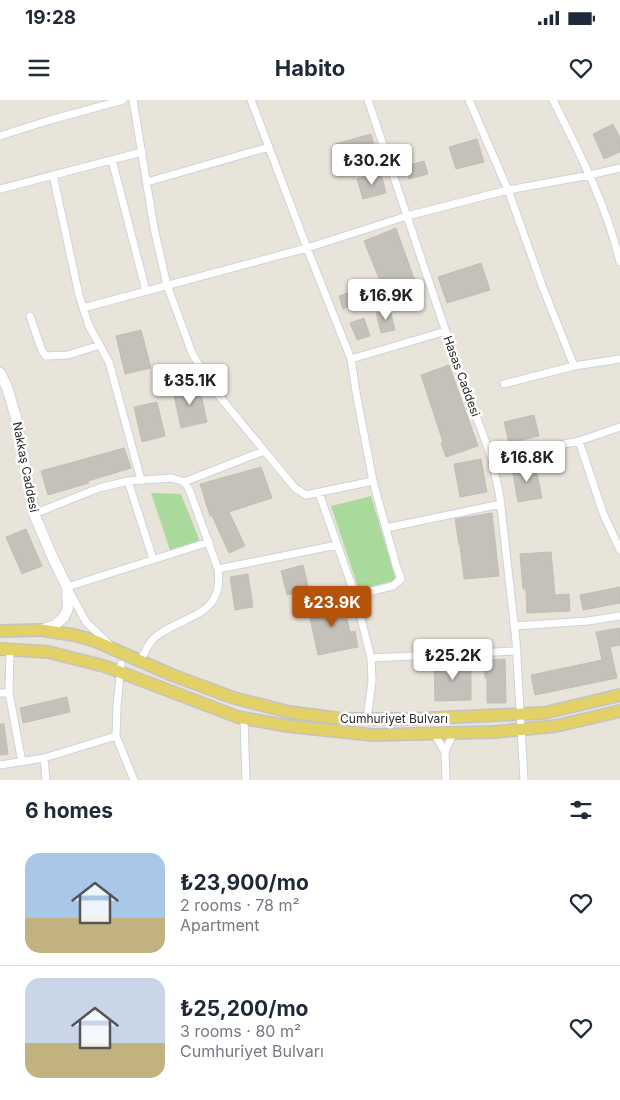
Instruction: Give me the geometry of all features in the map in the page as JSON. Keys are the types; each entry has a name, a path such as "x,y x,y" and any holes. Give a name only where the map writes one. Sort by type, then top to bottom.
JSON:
{"main road":[{"name":"Cumhuriyet Bulvarı","path":"0,631 41,630 95,641 172,675 234,698 289,712 343,719 434,718 544,713 620,695"},
{"path":"59,655 52,647 54,638 57,635 67,634"},
{"name":"Cumhuriyet Bulvarı","path":"5,649 48,652 104,666 120,668 244,718 287,726 373,734 494,732 556,726 620,711"},
{"path":"118,651 122,658 120,668"},
{"path":"450,717 456,727 453,733"},
{"path":"434,718 430,725 430,729 434,733"}],"street":[{"path":"0,136 123,100"},
{"path":"133,100 154,228 167,285 192,353 211,386 295,488 306,495 373,481"},
{"path":"251,100 307,248 352,359 357,398 373,481 401,579 393,586 354,595"},
{"name":"Hasas Caddesi","path":"368,100 446,331 492,459 501,504 515,626 524,780"},
{"path":"469,100 508,190 543,288 574,366"},
{"path":"553,100 590,175 614,235 620,262"},
{"path":"147,182 269,147"},
{"path":"0,189 142,152"},
{"path":"112,160 146,291"},
{"path":"83,308 307,248 407,216 508,190 620,168"},
{"path":"53,175 83,308 89,326 108,362 142,480"},
{"path":"30,316 42,351 46,356 68,355 100,344"},
{"path":"352,359 446,331"},
{"path":"504,384 574,366 620,359"},
{"name":"Nakkaş Caddesi","path":"0,373 7,388 17,421 34,514 68,587"},
{"path":"492,459 579,441 620,427"},
{"path":"579,441 603,513 619,546"},
{"path":"184,482 264,451"},
{"path":"34,514 99,488 128,481 172,478 184,482 189,488 218,569 220,583 216,596 209,608 197,616 160,633 149,643 140,661"},
{"path":"128,481 153,559"},
{"path":"320,493 366,632 371,658 372,681 367,719"},
{"path":"386,528 501,504"},
{"path":"68,587 209,542"},
{"path":"218,569 337,545"},
{"path":"41,630 55,625 64,617 68,608 68,587"},
{"path":"68,587 86,622 118,651"},
{"path":"515,626 588,621 620,616"},
{"path":"5,649 9,693 22,762"},
{"path":"371,658 517,651"},
{"path":"120,668 116,736 134,780"},
{"path":"0,693 9,693"},
{"path":"244,718 246,780"},
{"path":"434,733 445,752"},
{"path":"446,780 445,752 453,733"},
{"path":"0,766 44,758 116,736"},
{"path":"44,758 46,780"}],"green space":[{"path":"151,493 181,494 199,539 196,543 170,550"},
{"path":"371,496 396,580 359,590 331,506"}],"building":[{"path":"613,124 620,138 620,152 604,159 593,134"},
{"path":"371,134 378,159 342,170 335,144"},
{"path":"477,139 484,162 456,169 449,147"},
{"path":"424,161 428,174 409,179 405,166"},
{"path":"381,173 386,193 363,199 357,179"},
{"path":"396,228 416,284 343,309 339,296 380,281 364,241"},
{"path":"481,263 490,290 447,303 438,277"},
{"path":"390,310 395,330 381,333 376,313"},
{"path":"364,318 370,336 357,340 350,323"},
{"path":"141,330 151,368 125,374 116,336"},
{"path":"449,365 478,446 446,457 441,443 443,442 421,375"},
{"path":"199,385 207,422 181,428 173,391"},
{"path":"157,402 165,436 142,442 134,407"},
{"path":"534,415 539,436 509,443 504,422"},
{"path":"124,448 131,468 48,495 41,471"},
{"path":"481,459 487,492 460,497 454,464"},
{"path":"535,463 542,498 518,502 512,468"},
{"path":"261,467 272,498 229,512 245,546 229,553 212,516 210,516 200,484"},
{"path":"492,513 499,576 464,579 455,519"},
{"path":"26,529 42,566 22,574 6,537"},
{"path":"551,552 555,595 569,594 570,611 527,613 526,589 523,589 520,554"},
{"path":"303,565 309,590 287,595 281,571"},
{"path":"248,574 253,607 235,610 230,577"},
{"path":"620,587 620,603 583,610 580,595"},
{"path":"343,600 350,632 355,631 358,647 318,655 308,608"},
{"path":"620,628 620,645 610,647 617,678 535,695 531,675 602,660 596,632"},
{"path":"505,659 506,703 487,703 487,678 485,678 484,660"},
{"path":"434,661 471,661 471,700 435,701"},
{"path":"67,697 70,712 23,723 20,708"},
{"path":"0,724 4,724 8,754 0,755"}]}
